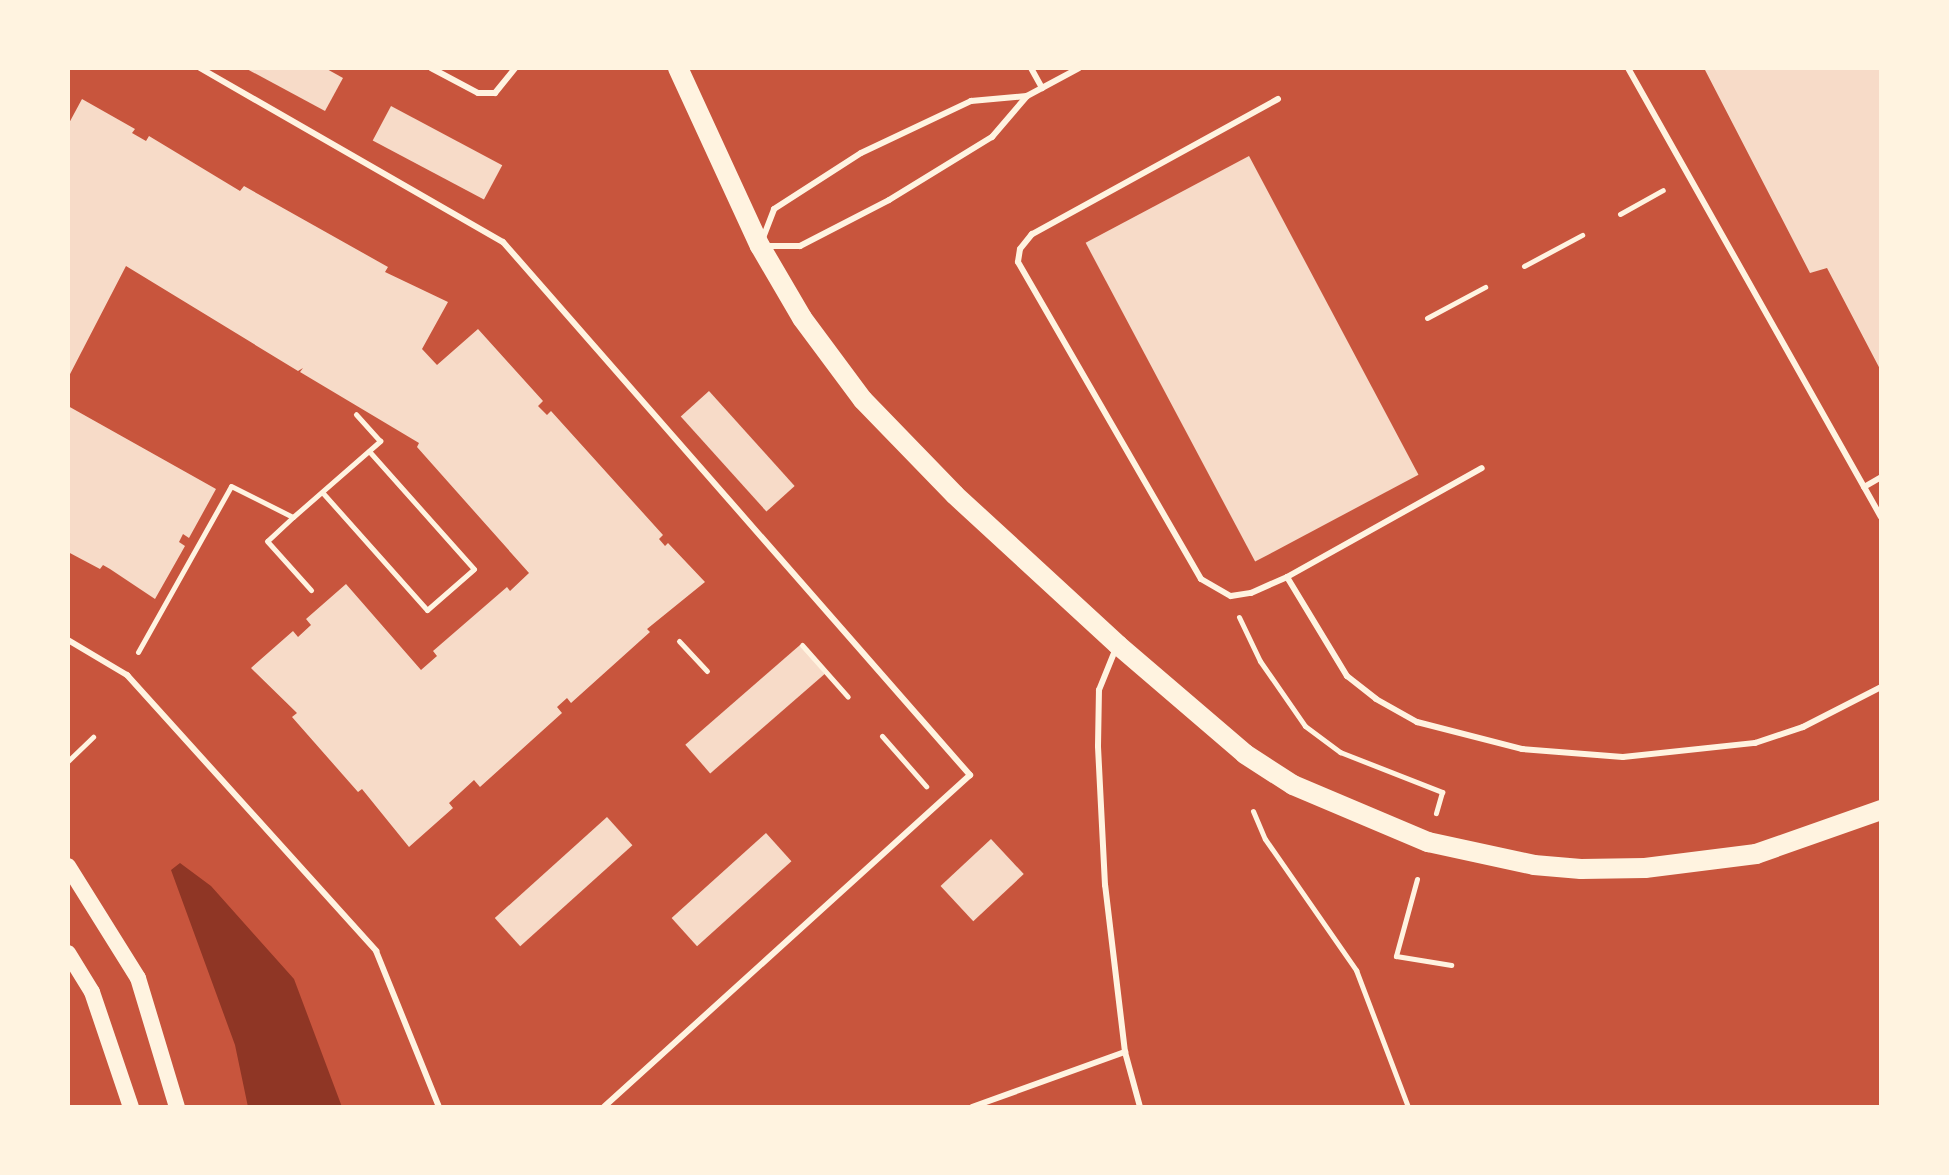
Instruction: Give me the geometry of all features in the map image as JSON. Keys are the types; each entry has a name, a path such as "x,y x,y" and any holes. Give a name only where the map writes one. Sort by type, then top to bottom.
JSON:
{"main road":[{"path":"678,68 760,246 802,318 863,400 955,495 1118,645 1245,754 1293,785 1384,826 1477,855 1581,869 1701,864 1808,840 1881,810"},
{"path":"68,866 138,978 177,1107"},
{"path":"68,953 92,992 131,1107"}],"lane":[{"path":"200,68 503,242 970,775 604,1107"},
{"path":"431,68 478,93 495,93 515,68"},
{"path":"1031,68 1042,88"},
{"path":"1027,96 971,101 861,153 774,209 760,246 800,246 889,200 992,137 1027,96 1079,68"},
{"path":"1628,68 1881,517"},
{"path":"1278,99 1032,234 1020,249 1018,262 1201,579 1231,596 1251,593 1287,577 1482,468"},
{"path":"1864,487 1881,477"},
{"path":"1287,577 1347,676 1376,699 1417,722 1522,749 1623,757 1755,743 1814,721 1881,687"},
{"path":"68,640 127,675 376,951 439,1107"},
{"path":"1118,645 1099,690 1098,746 1105,885 1125,1052 1140,1107"},
{"path":"972,1107 1125,1052"}],"path":[{"path":"1620,214 1663,190"},
{"path":"1524,266 1582,235"},
{"path":"1427,318 1485,287"},
{"path":"311,590 267,541 380,441 356,414"},
{"path":"322,492 427,610 474,569 369,451"},
{"path":"138,652 231,486 293,517"},
{"path":"1231,596 1260,661 1305,726 1340,752 1442,792 1436,813"},
{"path":"679,641 707,671"},
{"path":"802,645 848,697"},
{"path":"882,736 927,786"},
{"path":"68,761 93,737"},
{"path":"1253,811 1265,839 1356,970 1408,1107"},
{"path":"1417,879 1396,956 1451,965"}],"shaded area":[{"path":"180,863 211,886 294,979 342,1107 248,1107 235,1045 171,870"}],"building":[{"path":"245,68 325,68 343,78 325,111"},
{"path":"1704,68 1881,68 1881,371 1827,268 1810,273"},
{"path":"82,99 135,129 132,133 146,141 149,136 240,191 244,186 388,267 385,272 448,302 422,349 437,365 478,329 543,401 538,406 547,415 551,411 663,535 659,539 665,546 668,543 705,582 647,629 650,632 571,703 567,698 557,707 562,713 480,787 474,780 449,803 453,808 409,847 362,789 358,792 292,717 297,713 251,668 293,631 298,637 311,625 306,619 346,584 421,670 437,656 433,651 507,587 510,591 529,573 417,447 419,443 300,372 303,368 298,371 126,266 68,378 68,125"},
{"path":"391,106 502,165 484,200 373,140"},
{"path":"1249,156 1418,475 1255,562 1086,243"},
{"path":"709,391 795,486 766,512 681,416"},
{"path":"68,406 216,489 189,538 183,534 179,542 185,546 155,599 103,565 100,569 68,552"},
{"path":"800,645 825,674 710,773 685,745"},
{"path":"607,817 632,845 520,946 495,918"},
{"path":"766,833 791,861 697,946 672,918"},
{"path":"991,839 1024,874 973,921 941,886"}]}
